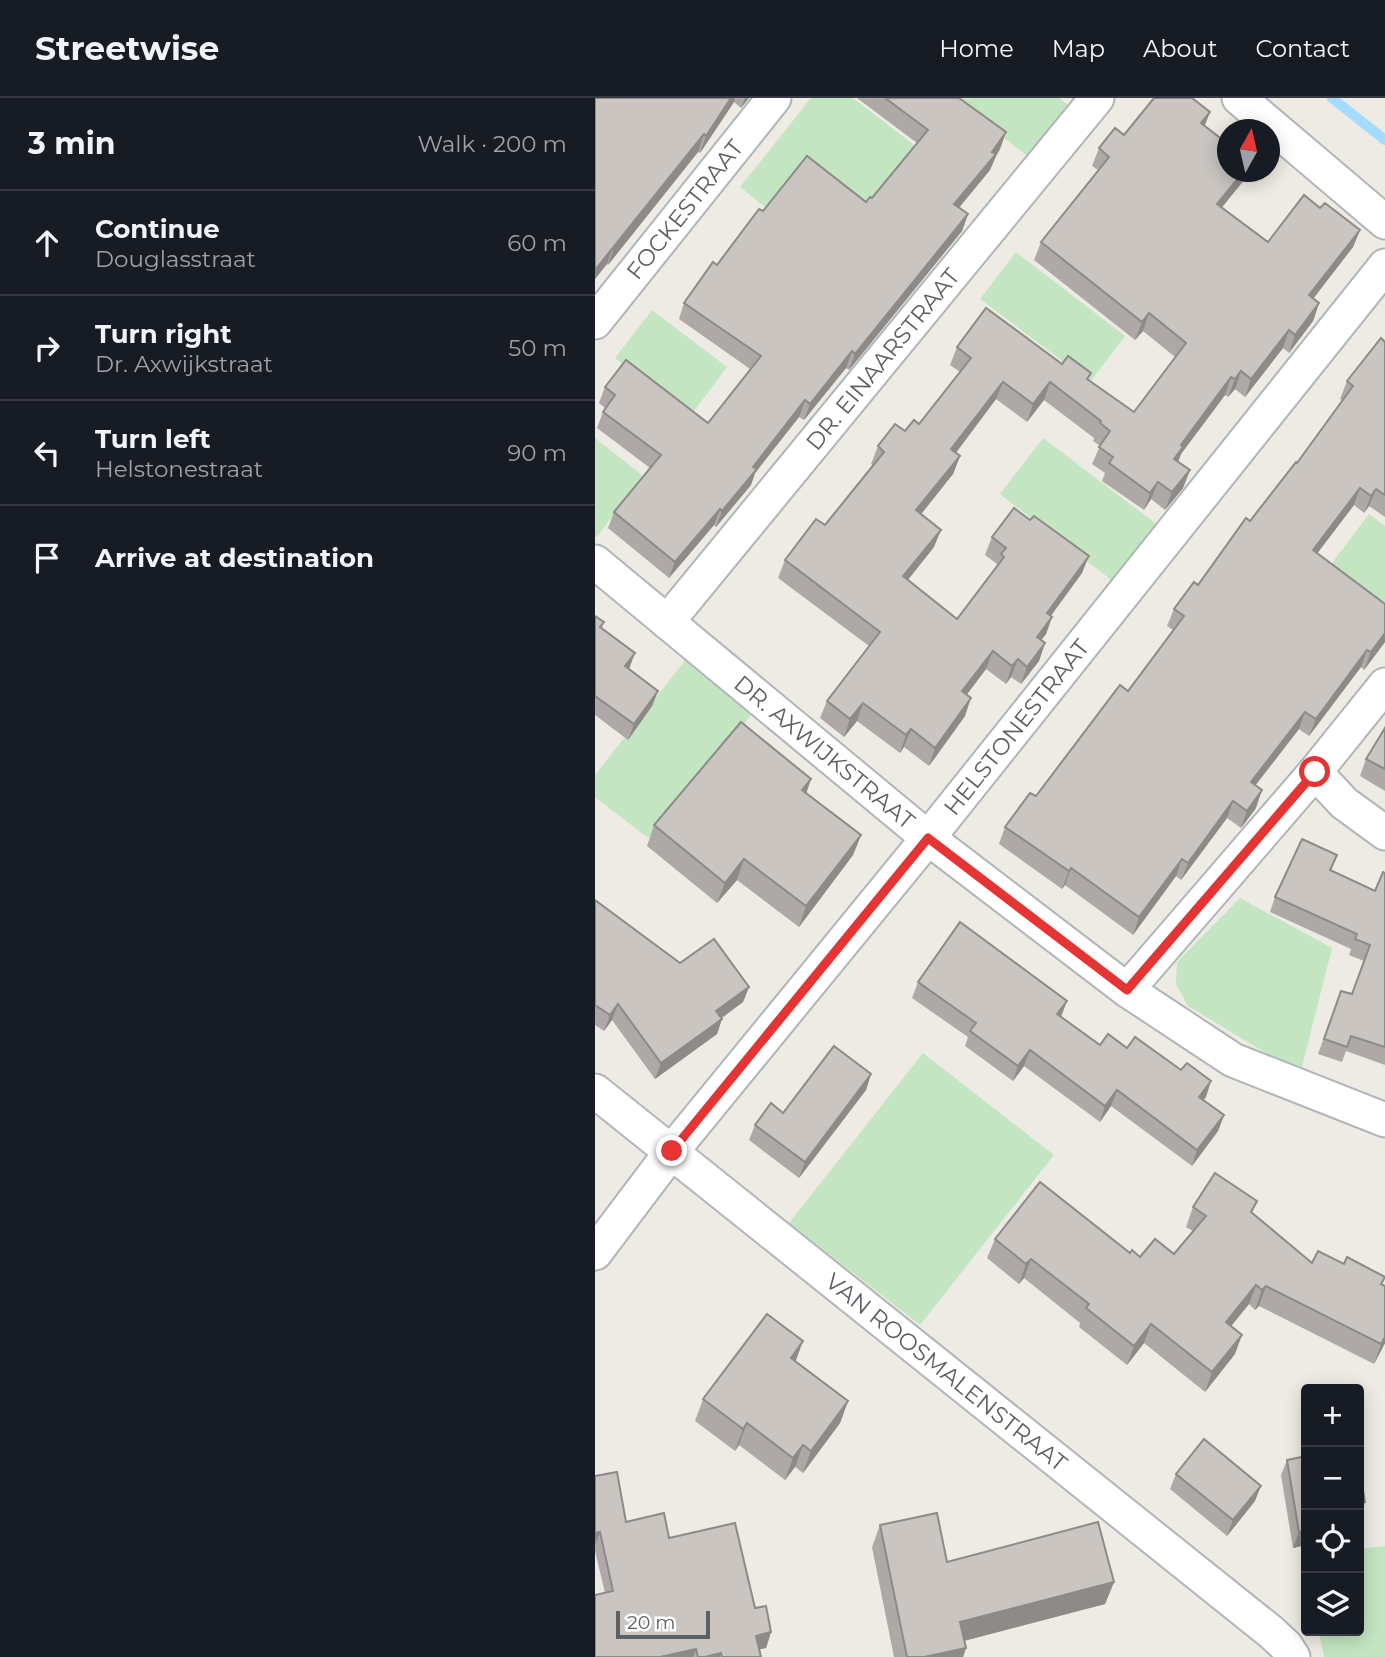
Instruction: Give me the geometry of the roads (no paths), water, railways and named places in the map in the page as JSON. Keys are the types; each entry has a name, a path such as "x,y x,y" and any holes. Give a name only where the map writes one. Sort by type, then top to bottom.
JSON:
{"street":[{"name":"FOCKESTRAAT","path":"595,322 774,98"},
{"name":"DR. EINAARSTRAAT","path":"667,622 1097,98"},
{"path":"1239,98 1385,222"},
{"name":"HELSTONESTRAAT","path":"595,1253 672,1151 928,838 1385,266"},
{"name":"DR. AXWIJKSTRAAT","path":"595,562 928,838 1127,990 1233,1060 1385,1121"},
{"path":"1127,990 1315,772 1385,685"},
{"path":"1315,772 1344,803 1385,833"},
{"name":"VAN ROOSMALENSTRAAT","path":"595,1091 1271,1632 1293,1657"}],"waterway":[{"path":"1332,98 1385,140"}]}
